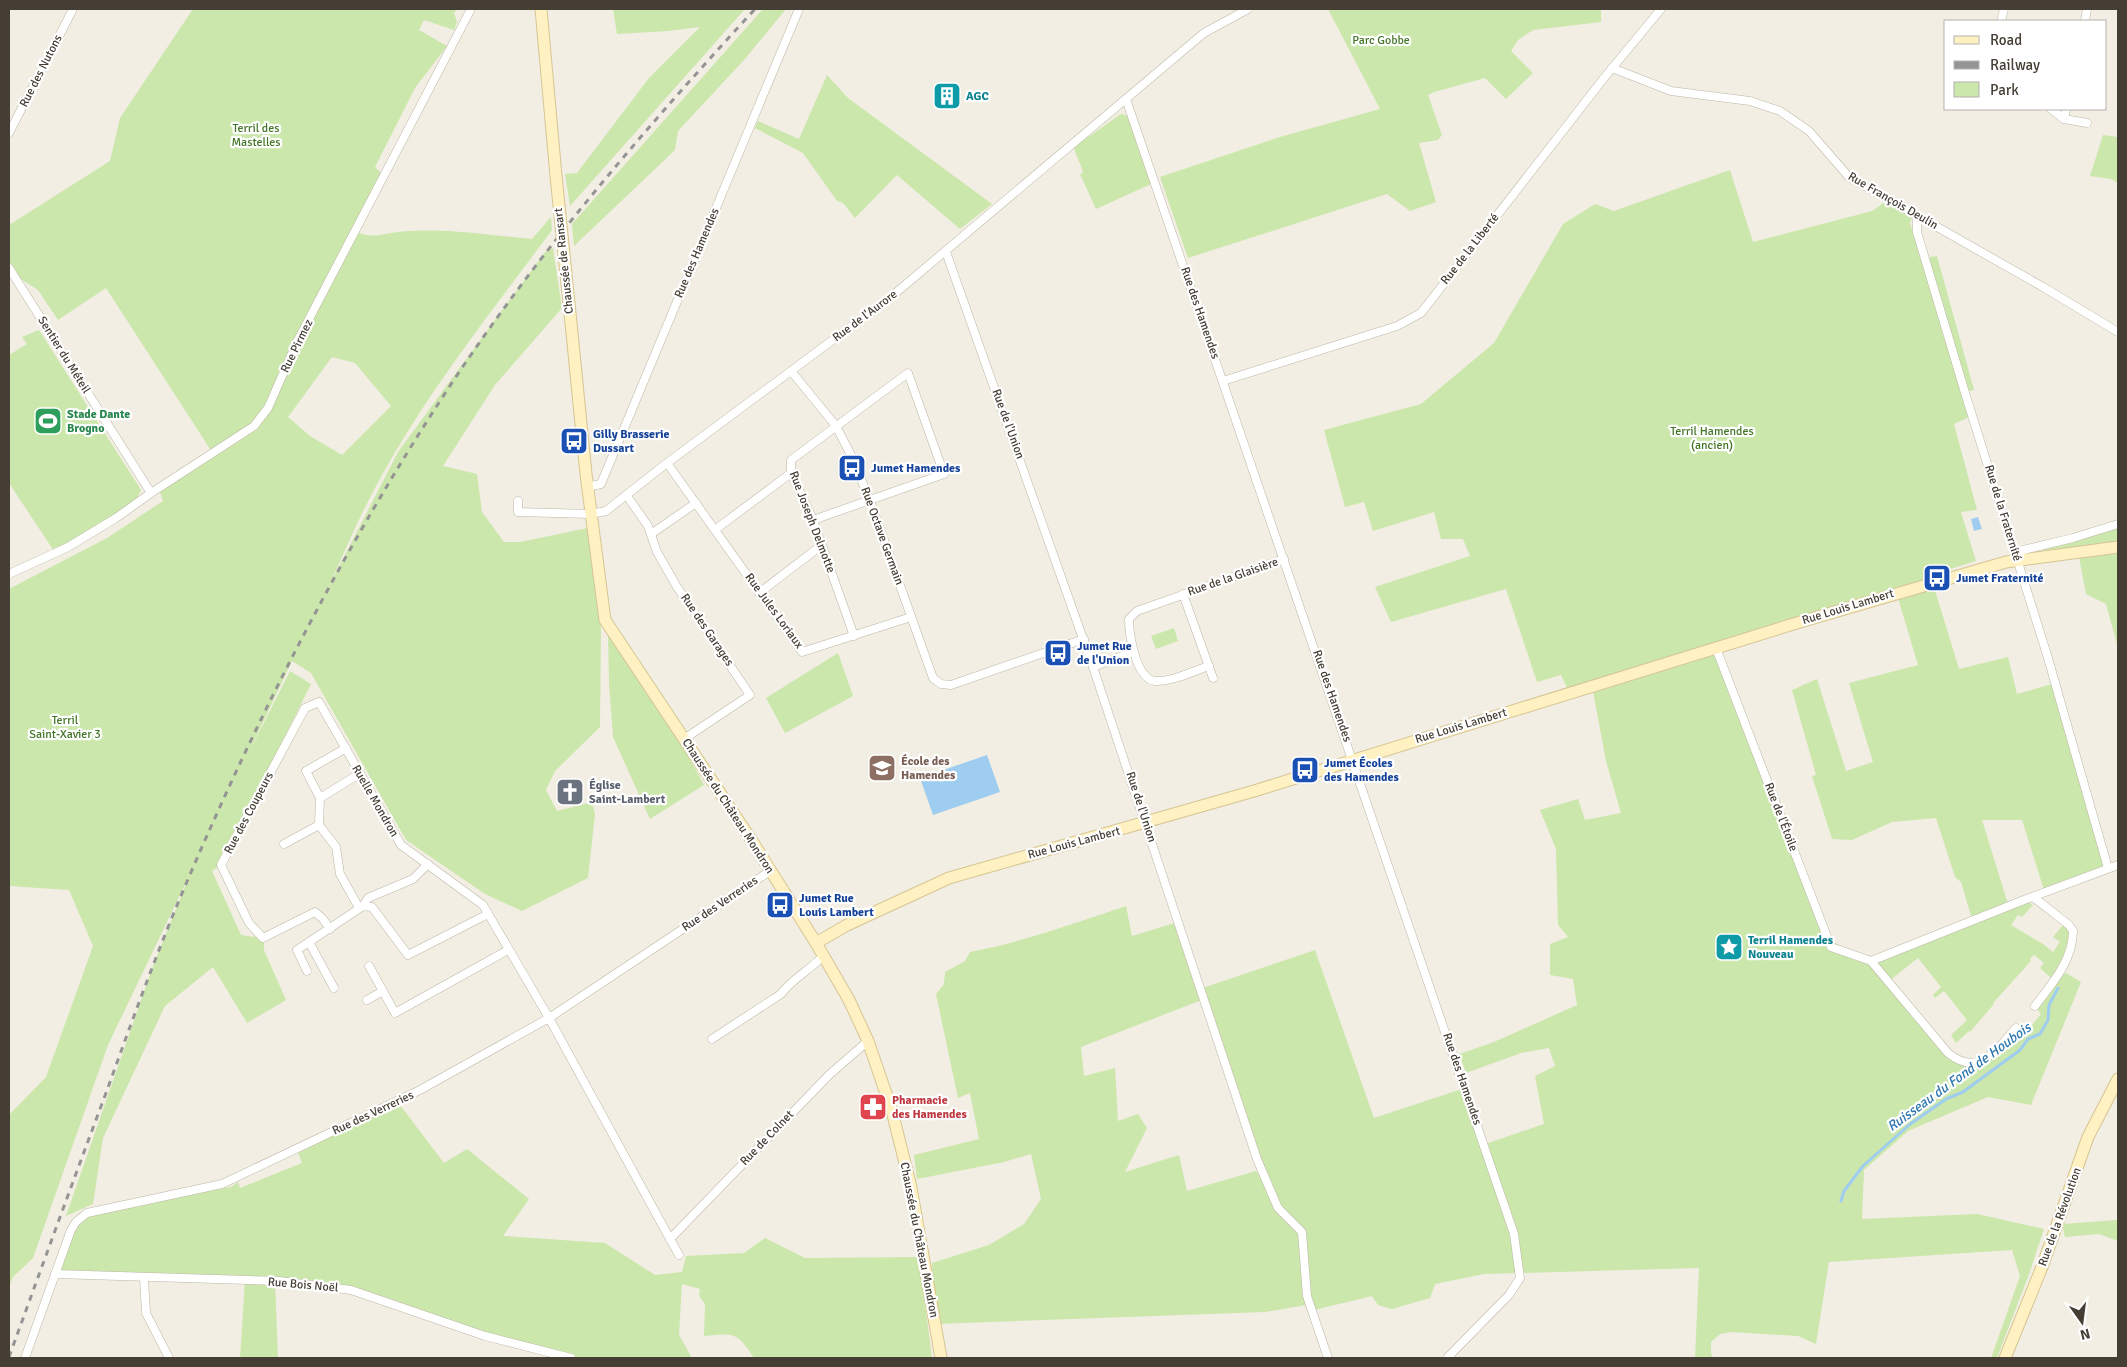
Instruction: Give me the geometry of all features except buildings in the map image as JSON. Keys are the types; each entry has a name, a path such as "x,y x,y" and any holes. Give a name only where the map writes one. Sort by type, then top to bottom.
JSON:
{"street":[{"name":"Rue des Nutons","path":"9,133 73,9"},
{"name":"Rue Pirmez","path":"9,574 68,547 116,518 254,426 268,408 297,342 471,9"},
{"name":"Chaussée de Ransart","path":"541,9 590,514"},
{"name":"Rue des Hamendes","path":"587,487 600,484 603,479 799,9"},
{"name":"Rue de l'Aurore","path":"590,514 606,511 627,496 667,463 892,296 1204,33 1248,9"},
{"name":"Rue de la Liberté","path":"1223,381 1397,326 1421,313 1660,9"},
{"name":"Rue François Deulin","path":"1612,68 1671,91 1750,101 1780,111 1808,131 1849,177 2118,332"},
{"name":"Rue des Hamendes","path":"1126,98 1354,759 1517,1243 1520,1278 1509,1295 1447,1358"},
{"path":"2051,110 2064,119 2087,123"},
{"path":"2064,119 2066,110"},
{"name":"Rue de la Fraternité","path":"1917,216 1917,232 2048,658 2108,868"},
{"name":"Rue de l'Union","path":"946,252 1084,639 1147,823 1257,1159 1274,1202 1303,1236 1307,1296 1328,1358"},
{"name":"Sentier du Méteil","path":"9,268 151,493"},
{"name":"Rue Octave Germain","path":"792,371 836,426 853,459 870,501 933,678 941,684 951,685 1084,639"},
{"name":"Rue Joseph Delmotte","path":"854,636 813,520 791,473 791,460 908,373 944,474 870,501"},
{"name":"Rue Jules Loriaux","path":"667,463 716,529 802,652 911,617"},
{"path":"716,529 791,473"},
{"name":"Rue des Garages","path":"627,496 648,526 657,552 677,587 750,695 684,739"},
{"path":"518,501 518,512 590,514"},
{"path":"813,520 870,501"},
{"path":"651,534 696,503"},
{"name":"Chaussée du Château Mondron","path":"590,514 605,620 752,841 816,943 849,1000 868,1041 892,1111 909,1178 941,1358"},
{"path":"2016,555 2118,524"},
{"path":"759,592 822,545"},
{"name":"Rue Louis Lambert","path":"816,943 847,925 949,878 1147,823 2016,555 2118,547"},
{"name":"Rue de la Glaisière","path":"1209,666 1164,681 1153,681 1144,675 1133,652 1129,619 1137,611 1284,559"},
{"name":"Rue de la Glaisière","path":"1183,594 1213,678"},
{"name":"Rue de l'Étoile","path":"1716,648 1831,947 1871,962 1948,1053 1956,1058 1972,1064 1987,1058 2016,1028"},
{"path":"1093,666 1133,652"},
{"name":"Ruelle Mondron","path":"318,702 401,845 483,905 549,1018"},
{"name":"Rue des Coupeurs","path":"318,702 305,708 221,865 249,924 263,938 315,912 330,929"},
{"path":"346,748 306,771 320,798 319,826 336,847 340,874 358,906 372,907 408,955 488,914"},
{"path":"320,798 359,774"},
{"path":"284,844 319,826"},
{"path":"308,971 297,950 363,906 368,898 390,890 413,878 428,864"},
{"path":"1871,962 2118,865"},
{"name":"Rue des Verreries","path":"25,1358 71,1230 76,1222 87,1213 222,1184 420,1090 549,1018 770,871"},
{"path":"2033,897 2069,925 2073,931 2071,948 2064,966 2036,1006"},
{"path":"309,942 334,988"},
{"path":"369,966 395,1013 508,950"},
{"path":"712,1039 781,994 786,986 814,966 823,956"},
{"path":"367,1000 384,991"},
{"path":"549,1018 679,1256"},
{"name":"Rue de Colnet","path":"670,1239 830,1074 868,1041"},
{"name":"Rue de la Révolution","path":"2006,1358 2042,1267 2088,1137 2118,1078"},
{"name":"Rue Bois Noël","path":"55,1274 279,1282 337,1287 351,1290 485,1336 571,1358"},
{"path":"144,1278 146,1314 169,1358"}],"green space":[{"path":"193,9 457,9 454,13 457,22 454,30 424,20 419,30 447,46 415,88 375,167 381,173 354,230 371,236 431,230 532,239 551,217 552,230 463,350 400,443 367,503 328,588 398,452 545,252 553,248 562,308 495,385 443,466 477,474 482,512 504,542 520,542 588,528 601,627 600,727 555,771 546,790 557,811 592,802 595,814 588,878 522,911 485,894 406,840 311,673 292,661 248,754 290,671 311,684 221,865 212,871 241,935 255,937 258,934 264,942 264,950 286,1000 247,1023 213,967 165,1006 103,1138 93,1204 66,1216 153,966 190,874 108,1045 33,1258 13,1277 9,1287 9,1115 46,1077 93,946 69,890 9,886 9,589 107,538 163,501 160,492 212,452 106,288 58,320 38,290 21,279 17,282 9,267 9,225 110,161 120,118","holes":["332,357 355,363 391,406 342,455 310,436 288,417"]},
{"path":"613,9 745,9 570,206 565,174 577,173 649,78 700,27 617,34"},
{"path":"763,9 786,9 744,60 678,131 675,150 574,246 572,224"},
{"name":"Parc Gobbe","path":"1328,9 1601,9 1601,22 1533,30 1518,40 1511,51 1533,73 1506,99 1485,78 1428,95 1442,135 1438,140 1419,143 1436,202 1410,211 1387,194 1188,258 1160,177 1280,137 1380,109"},
{"path":"827,75 848,98 992,204 960,229 897,175 855,218 843,203 837,201 803,153 755,128 758,121 799,139"},
{"path":"1121,114 1128,116 1151,184 1096,209 1080,174 1083,173 1074,147"},
{"path":"2103,135 2118,137 2118,183 2111,179 2090,176"},
{"name":"Terril Hamendes (ancien)","path":"1730,170 1753,242 1872,211 1885,202 1913,216 1910,223 1924,268 1929,266 1930,257 1937,256 1974,390 1962,393 1969,417 1954,424 1977,510 1961,512 1976,561 1934,574 1930,579 1704,648 1717,658 1732,681 1832,940 1856,959 1871,961 2024,900 2033,905 2022,917 2018,915 2011,925 2053,952 2060,942 2053,937 2064,924 2070,933 2063,959 2051,978 2040,968 2044,963 2034,955 2030,959 2031,961 1970,1032 1956,1043 1951,1035 1967,1020 1944,991 1935,998 1933,995 1941,987 1918,958 1889,981 1951,1055 1977,1064 1993,1059 2016,1033 2016,1028 2025,1033 2027,1031 2041,1014 2035,1006 2049,988 2066,973 2081,982 2031,1105 1988,1097 1908,1131 1864,1170 1862,1219 1977,1214 2044,1229 1997,1358 1991,1358 2020,1276 2012,1250 1829,1262 1816,1344 1798,1336 1732,1332 1720,1334 1711,1342 1713,1358 1695,1358 1699,1268 1484,1274 1435,1284 1430,1298 1392,1309 1378,1305 1372,1296 1314,1310 1312,1304 1265,1312 935,1324 932,1263 989,1245 1024,1224 1041,1199 1031,1154 1004,1162 917,1179 914,1155 979,1139 970,1093 958,1098 936,994 944,984 945,972 965,961 970,952 1029,938 1126,906 1132,936 1178,922 1204,999 1081,1047 1084,1076 1115,1068 1118,1121 1138,1114 1147,1128 1125,1172 1179,1155 1187,1191 1256,1171 1267,1186 1203,988 1315,950 1374,1118 1465,1088 1490,1159 1488,1143 1544,1124 1535,1076 1555,1066 1549,1048 1521,1053 1466,1073 1459,1054 1494,1042 1577,1005 1573,979 1550,975 1550,944 1568,937 1558,925 1556,849 1540,810 1578,799 1585,820 1621,813 1606,761 1592,686 1568,690 1561,675 1537,682 1506,589 1391,622 1375,587 1470,556 1463,539 1441,539 1434,512 1373,531 1364,502 1345,507 1324,430 1421,404 1494,343 1563,224 1595,204 1614,211"},
{"name":"Stade Dante Brogno","path":"39,330 141,490 134,505 54,551 9,483 9,355 27,344 22,337"},
{"path":"2118,528 2118,543 2072,549 2019,551 2072,542"},
{"path":"2118,546 2118,648 2106,604 2086,594 2078,552"},
{"path":"1934,587 1959,669 2008,657 2017,694 2052,684 2105,867 2044,890 2022,820 1982,820 2008,904 1972,919 1961,882 1955,877 1936,818 1892,822 1852,840 1832,839 1812,776 1816,775 1792,690 1817,679 1846,771 1873,762 1849,683 1918,665 1898,598"},
{"path":"1174,628 1178,641 1156,649 1151,636"},
{"path":"608,633 681,742 704,785 650,819 613,737"},
{"path":"838,653 853,696 785,733 766,698"},
{"path":"397,1101 444,1163 467,1149 529,1199 503,1236 605,1243 655,1275 682,1272 686,1256 744,1253 765,1238 805,1258 919,1257 932,1358 754,1358 743,1343 734,1336 704,1336 705,1304 699,1296 700,1289 682,1284 679,1335 692,1358 571,1358 480,1334 351,1290 275,1282 278,1358 240,1358 245,1281 55,1274 81,1217 132,1203 231,1187 238,1182 240,1188 302,1163 298,1153"},
{"path":"2118,1220 2118,1241 2099,1234 2065,1237 2062,1224"}],"water":[{"path":"1978,517 1982,529 1974,531 1971,519"},
{"path":"987,755 1000,792 933,815 920,778"}],"waterway":[{"name":"Ruisseau du Fond de Houbois","path":"1841,1201 1844,1191 1863,1166 1909,1125 1946,1099 1963,1092 2020,1050 2028,1039 2040,1034 2048,1020 2049,1005 2058,988"}],"railway":[{"path":"9,1357 139,1002 175,910 203,844 264,713 331,584 403,459 442,398 513,295 630,149 755,9"}],"place":[{"name":"AGC","path":"947,96"},
{"name":"Stade Dante Brogno","path":"48,421"},
{"name":"Gilly Brasserie Dussart","path":"574,441"},
{"name":"Jumet Hamendes","path":"852,468"},
{"name":"Jumet Fraternité","path":"1937,578"},
{"name":"Jumet Rue de l'Union","path":"1058,653"},
{"name":"École des Hamendes","path":"882,768"},
{"name":"Jumet Écoles des Hamendes","path":"1305,770"},
{"name":"Église Saint-Lambert","path":"570,792"},
{"name":"Jumet Rue Louis Lambert","path":"780,905"},
{"name":"Terril Hamendes Nouveau","path":"1729,947"},
{"name":"Pharmacie des Hamendes","path":"873,1107"}],"park label":[{"name":"Terril des Mastelles","path":"256,135"},
{"name":"Terril Saint-Xavier 3","path":"65,727"}]}
